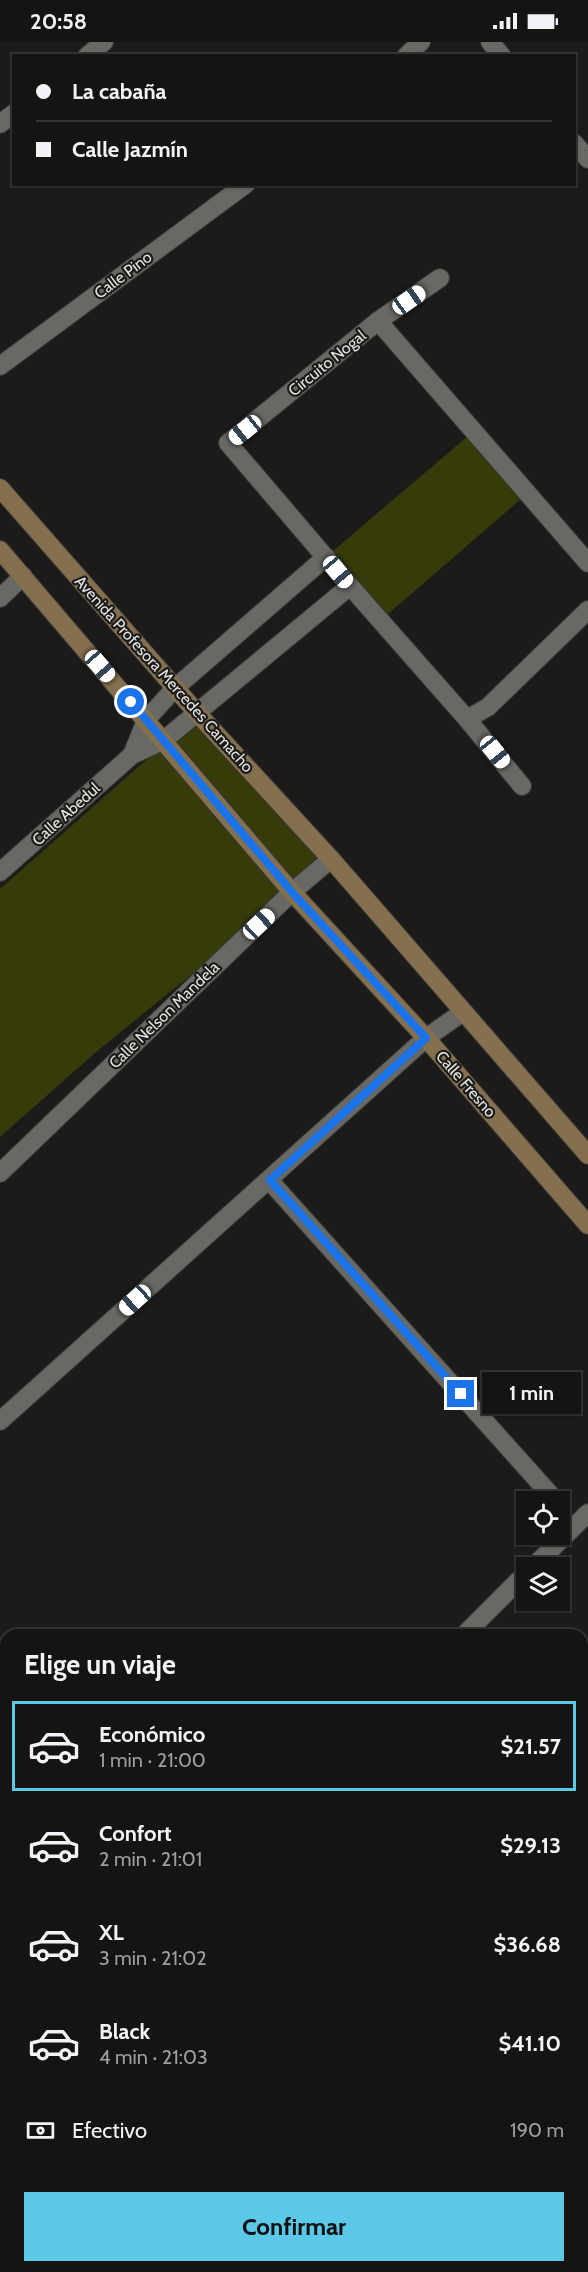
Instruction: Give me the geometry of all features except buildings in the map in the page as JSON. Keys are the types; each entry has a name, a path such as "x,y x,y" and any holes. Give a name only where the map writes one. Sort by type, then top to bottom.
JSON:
{"street":[{"path":"89,54 104,42"},
{"path":"408,54 422,42"},
{"path":"490,42 500,54"},
{"path":"0,124 12,115"},
{"path":"576,145 588,159"},
{"name":"Calle Pino","path":"0,366 243,186"},
{"path":"378,321 440,278"},
{"name":"Circuito Nogal","path":"522,786 467,718 228,443 378,321 588,563"},
{"name":"Avenida Profesora Mercedes Camacho","path":"0,488 198,714 331,859"},
{"path":"0,550 292,892"},
{"path":"147,720 175,687 326,557"},
{"path":"0,598 23,576"},
{"path":"164,740 350,586"},
{"path":"467,718 488,707 588,610"},
{"name":"Calle Abedul","path":"132,755 147,720"},
{"name":"Calle Abedul","path":"0,872 132,755 164,740"},
{"path":"331,859 588,1155"},
{"name":"Calle Nelson Mandela","path":"0,1173 292,892 331,859"},
{"name":"Calle Fresno","path":"292,892 426,1038 588,1225"},
{"path":"0,1421 426,1038 463,1012"},
{"path":"270,1180 547,1491"},
{"path":"543,1557 582,1518"},
{"path":"470,1629 516,1583"}],"green space":[{"path":"474,431 528,493 381,620 326,557"},
{"path":"198,714 329,863 96,1052 0,1137 0,889"}],"route":[{"path":"131,702 292,892 426,1038 270,1180 461,1394"}]}
